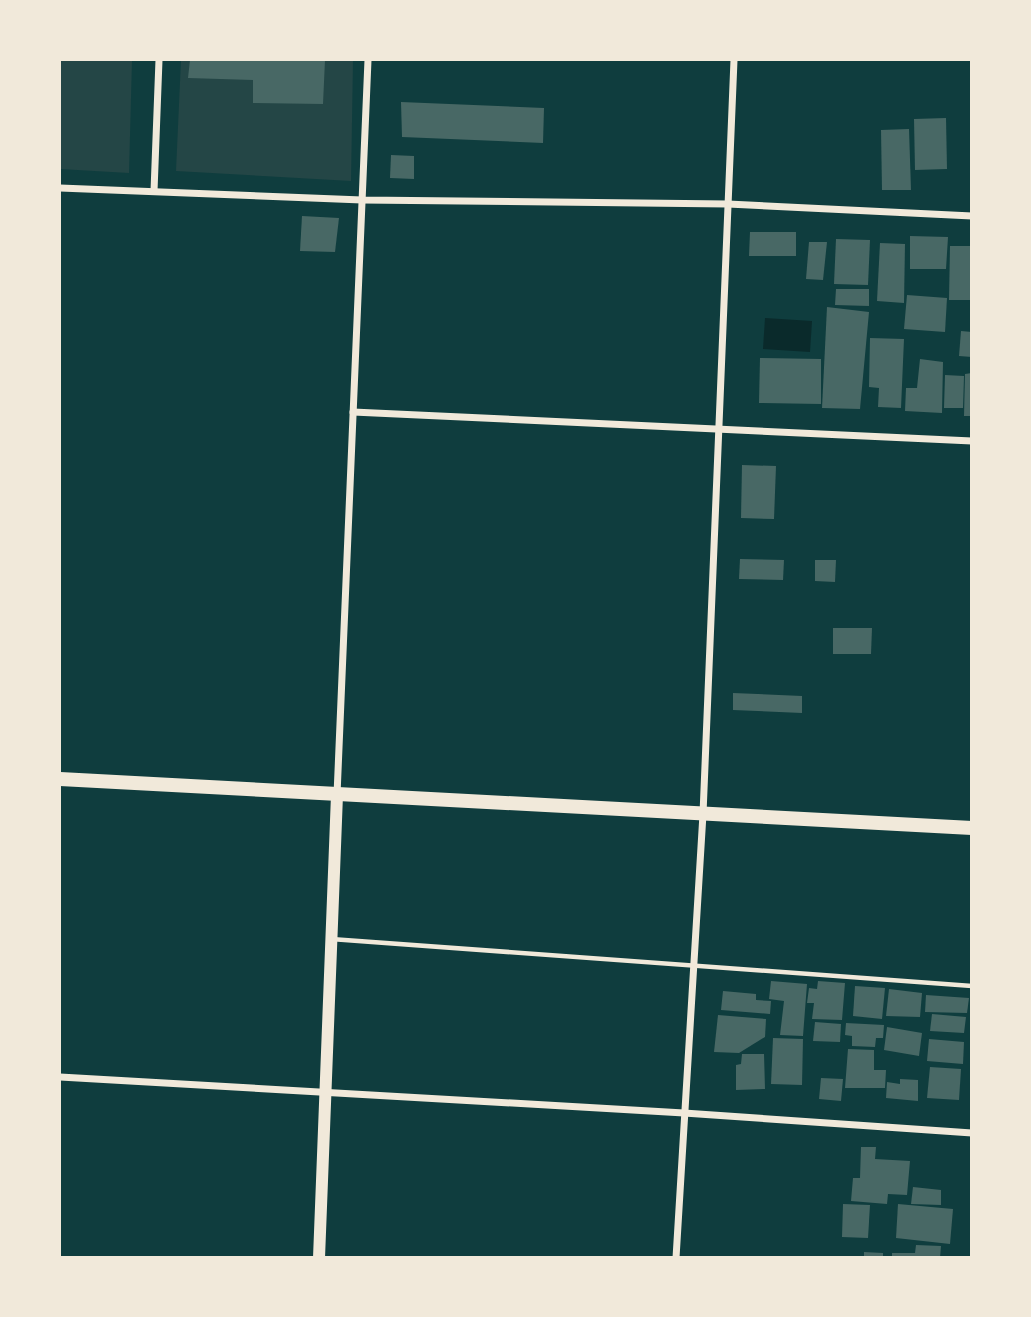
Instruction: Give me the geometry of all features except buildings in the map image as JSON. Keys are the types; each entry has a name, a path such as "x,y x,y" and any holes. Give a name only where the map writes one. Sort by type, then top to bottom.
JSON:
{"main road":[{"path":"60,779 971,828"}],"street":[{"path":"154,191 159,60"},
{"path":"320,1258 324,1091 368,60"},
{"path":"676,1258 703,814 734,60"},
{"path":"60,188 362,200 728,204 971,216"},
{"path":"353,412 971,441"},
{"path":"60,1077 684,1112 971,1133"}],"lane":[{"path":"331,939 971,986"}],"shaded area":[{"path":"60,60 132,60 129,173 60,169"},
{"path":"181,60 353,60 351,181 176,171"},
{"path":"765,318 812,321 810,352 763,349"}]}
